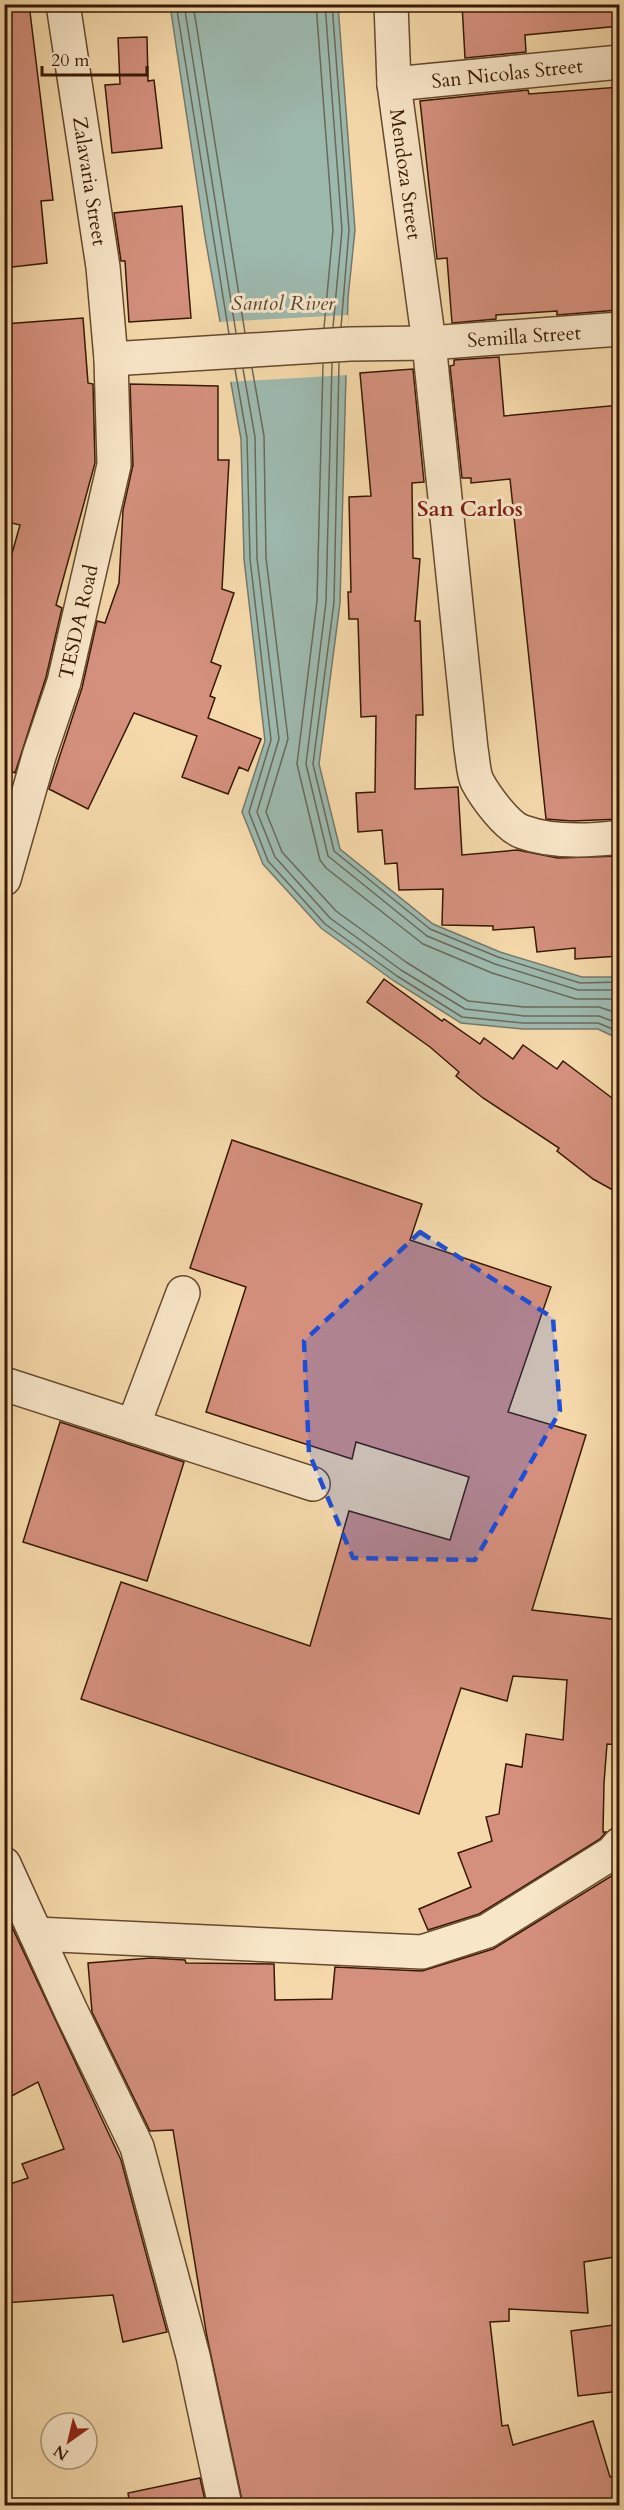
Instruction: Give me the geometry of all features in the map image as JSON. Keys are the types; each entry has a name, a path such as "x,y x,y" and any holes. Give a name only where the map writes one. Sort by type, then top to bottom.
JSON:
{"street":[{"name":"Zalavaria Street","path":"63,4 103,267 111,359"},
{"name":"Mendoza Street","path":"391,4 394,84 429,344 476,780 500,815 521,832 552,839 595,840 620,837"},
{"name":"San Nicolas Street","path":"394,84 620,62"},
{"name":"Semilla Street","path":"111,359 350,345 429,344 620,329"},
{"name":"TESDA Road","path":"4,879 39,756 64,682 114,465 111,359"},
{"path":"133,1426 183,1293"},
{"path":"4,1384 313,1484"},
{"path":"36,1934 422,1952 487,1931 612,1853 620,1844"},
{"path":"4,1864 137,2147 193,2356 225,2505"}],"highlighted area":[{"path":"420,1232 553,1318 560,1411 475,1560 353,1558 309,1453 304,1341"}],"water":[{"name":"Santol River","path":"170,5 338,5 355,230 348,298 340,603 319,764 340,849 433,924 500,952 582,977 619,977 619,1039 598,1029 523,1029 461,1023 394,981 321,928 263,864 242,812 265,741 244,559 241,439 205,237"}],"pier":[{"path":"348,315 348,375 228,382 218,322"}],"building":[{"path":"4,4 29,4 53,200 41,201 47,263 4,268"},
{"path":"462,4 620,4 620,26 525,35 526,52 465,58"},
{"path":"147,37 148,81 154,80 162,148 112,153 105,85 120,84 118,38"},
{"path":"620,87 620,241 613,241 618,310 557,315 557,311 496,315 496,319 452,323 447,258 437,259 420,101 528,90 529,94"},
{"path":"182,206 191,318 129,322 125,261 121,261 114,213"},
{"path":"83,318 88,383 93,384 95,463 56,605 62,608 46,677 15,773 4,768 4,582 20,525 4,521 4,324"},
{"path":"499,357 504,416 620,405 620,819 572,821 546,819 510,479 471,483 471,478 462,478 450,366 454,365 454,360"},
{"path":"413,369 424,482 412,483 413,558 420,559 415,621 420,621 423,715 416,715 415,789 458,787 462,855 517,850 558,858 620,856 620,956 575,959 575,948 537,952 534,927 493,930 493,926 442,925 443,889 399,890 397,863 385,864 382,830 358,832 356,793 375,792 376,716 361,717 358,619 349,619 348,592 351,592 349,497 371,496 360,373"},
{"path":"130,384 218,386 218,460 229,460 222,589 234,593 211,662 221,666 210,696 215,698 208,718 261,739 248,771 239,767 228,794 182,777 197,736 134,713 88,809 49,789 82,688 97,621 105,623 119,583 123,510 133,465"},
{"path":"384,979 442,1021 444,1019 480,1044 484,1038 513,1059 523,1045 557,1069 563,1061 620,1104 620,1194 593,1179 557,1151 559,1148 483,1098 456,1076 459,1072 430,1047 367,1002"},
{"path":"232,1140 422,1204 410,1240 551,1287 508,1412 586,1435 532,1610 620,1620 620,1745 607,1744 603,1832 606,1832 600,1839 479,1914 428,1930 419,1909 471,1887 458,1853 492,1841 486,1817 499,1814 506,1764 522,1767 526,1734 563,1740 567,1680 513,1676 507,1701 461,1688 419,1814 81,1699 121,1582 310,1646 349,1511 450,1540 469,1477 356,1442 352,1459 206,1412 246,1287 190,1268"},
{"path":"60,1422 184,1462 147,1581 23,1542"},
{"path":"613,1875 613,1910 620,1911 620,2256 584,2262 588,2313 509,2309 509,2321 490,2322 502,2426 508,2425 513,2445 593,2421 610,2477 620,2475 620,2505 243,2505 207,2337 173,2130 150,2131 92,2012 88,1963 151,1958 185,1960 186,1963 274,1964 275,2000 332,1999 335,1967 422,1971 493,1949"},
{"path":"4,1910 121,2160 167,2332 123,2342 113,2295 4,2303 4,2186 28,2178 22,2164 64,2149 38,2082 4,2100"},
{"path":"620,2324 620,2391 578,2396 571,2331"},
{"path":"200,2478 206,2505 130,2505 128,2493"}],"district":[{"name":"San Carlos","path":"470,508"}]}
